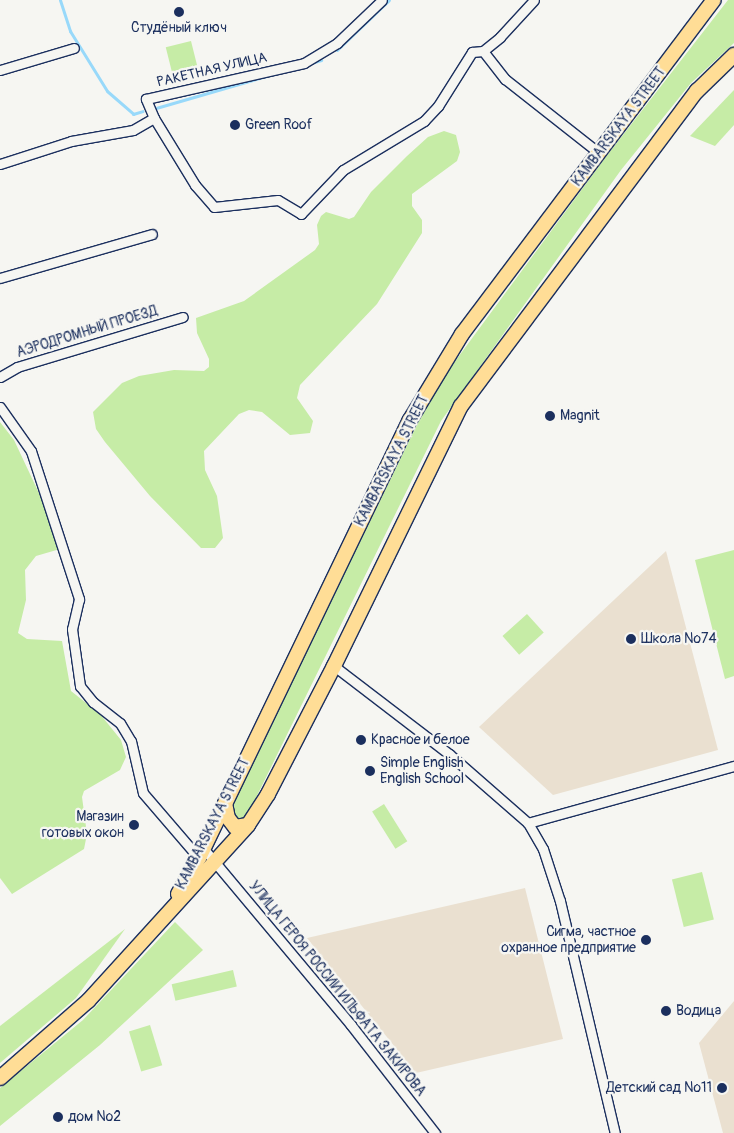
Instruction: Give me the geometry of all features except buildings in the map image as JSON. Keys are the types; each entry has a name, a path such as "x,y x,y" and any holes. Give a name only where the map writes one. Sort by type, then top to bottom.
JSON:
{"main road":[{"name":"KAMBARSKAYA STREET","path":"168,912 201,853 410,420 462,334 714,0"},
{"name":"KAMBARSKAYA STREET","path":"0,1078 88,1001 136,951 168,912 217,863 248,825 268,794 334,666 461,406 697,91 734,54"},
{"path":"225,803 228,818 235,827 248,825"}],"street":[{"name":"РАКЕТНАЯ УЛИЦА","path":"154,118 146,99 304,63 337,43 382,0"},
{"path":"0,164 71,141 133,130 154,118 195,186 214,207 278,200 301,214 343,170 424,121 438,106 472,52 483,51 534,0"},
{"path":"0,70 74,48"},
{"path":"483,51 505,79 599,154"},
{"path":"0,278 152,234"},
{"name":"АЭРОДРОМНЫЙ ПРОЕЗД","path":"0,377 17,368 183,317"},
{"name":"УЛИЦА ГЕРОЯ РОССИИ ИЛЬФАТА ЗАКИРОВА","path":"0,407 31,452 80,599 72,629 80,686 93,702 120,723 131,741 143,792 201,853 217,863 351,1025 435,1133"},
{"path":"334,666 449,754 528,823 543,849 560,901 615,1133"},
{"path":"528,823 734,766"}],"shaded area":[{"name":"Школа №74","path":"666,551 718,750 553,795 479,727"},
{"path":"525,888 563,1039 416,1073 307,938"},
{"name":"Детский сад №11","path":"734,1001 734,1133 723,1133 699,1043"}],"green space":[{"path":"728,0 734,0 734,43 691,83 621,170 441,421 249,812 244,819 236,821 231,808 423,412 445,375 605,158"},
{"path":"191,41 197,65 172,72 166,47"},
{"path":"734,90 734,125 715,146 690,136"},
{"path":"444,131 456,135 460,152 457,161 412,194 412,206 422,220 422,233 377,304 300,385 297,398 313,421 310,433 290,435 262,412 249,410 239,414 204,451 205,470 217,496 223,538 215,548 201,548 150,496 105,442 96,429 93,412 122,383 139,376 174,370 204,371 209,367 209,359 197,333 196,318 244,301 315,250 319,244 317,225 321,216 326,212 349,219 354,217 371,192 407,156 428,137"},
{"path":"0,422 14,440 61,540 60,549 36,556 25,570 26,600 18,633 27,639 62,641 71,691 100,714 121,740 126,757 120,770 84,791 82,797 87,834 84,849 12,894 0,878"},
{"path":"734,550 734,676 725,679 695,560"},
{"path":"527,614 544,633 519,655 502,636"},
{"path":"384,804 407,841 395,849 372,811"},
{"path":"702,872 714,920 684,927 672,879"},
{"path":"175,922 203,950 100,1045 0,1126 0,1088 83,1020"},
{"path":"125,929 76,998 0,1063 0,1026"},
{"path":"233,970 237,987 175,1001 172,984"},
{"path":"150,1025 162,1065 141,1072 129,1031"}],"waterway":[{"path":"60,0 70,31 107,91 133,114 143,111"},
{"path":"337,50 389,0"},
{"path":"156,108 321,60"}],"place":[{"name":"Студёный ключ","path":"179,12"},
{"name":"Green Roof","path":"235,125"},
{"name":"Magnit","path":"550,416"},
{"name":"Школа №74","path":"631,639"},
{"name":"Красное и белое","path":"361,740"},
{"name":"Simple English English School","path":"370,771"},
{"name":"Магазин готовых окон","path":"134,825"},
{"name":"Сигма, частное охранное предприятие","path":"646,940"},
{"name":"Водица","path":"666,1011"},
{"name":"Детский сад №11","path":"722,1088"},
{"name":"дом №2","path":"58,1117"}]}
